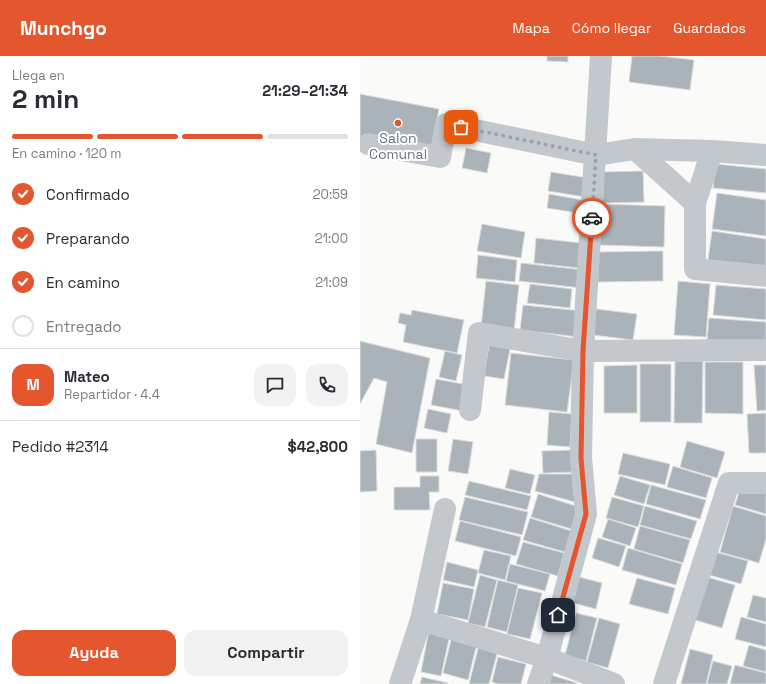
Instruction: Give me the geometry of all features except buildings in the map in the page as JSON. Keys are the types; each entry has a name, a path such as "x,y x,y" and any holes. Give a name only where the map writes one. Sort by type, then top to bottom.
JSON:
{"street":[{"path":"538,684 586,514 581,458 583,351 601,56"},
{"path":"368,144 440,157 446,124 596,155 635,149 712,151 766,155"},
{"path":"635,149 695,203"},
{"path":"712,151 695,203 695,269 766,276"},
{"path":"470,410 479,333 583,351 766,350"},
{"path":"664,684 729,483 766,483"},
{"path":"400,684 421,620 445,509"},
{"path":"421,620 546,658 614,684"}],"way so far":[{"path":"461,127 596,155 592,218"}],"place":[{"name":"Salon Comunal","path":"398,123"}],"route":[{"path":"558,615 586,514 581,458 583,351 592,218"}]}
